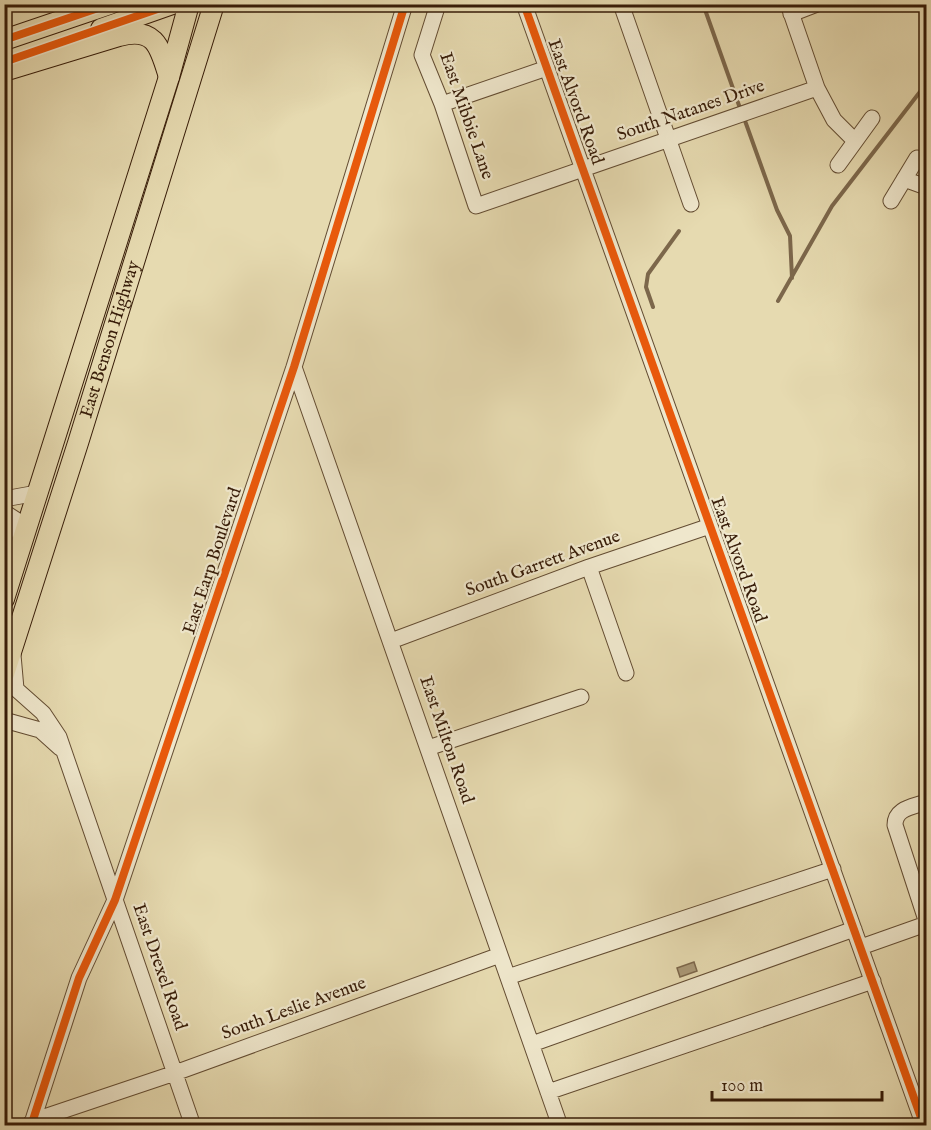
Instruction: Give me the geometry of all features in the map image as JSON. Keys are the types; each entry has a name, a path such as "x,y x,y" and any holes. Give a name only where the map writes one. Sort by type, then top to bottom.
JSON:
{"main road":[{"path":"4,40 110,4"},
{"path":"4,62 172,4"},
{"name":"East Benson Highway","path":"4,599 169,77 189,4"},
{"name":"East Benson Highway","path":"4,674 214,4"},
{"path":"4,71 136,33 151,37 157,45 169,77"},
{"path":"104,281 115,270 124,277 123,297"}],"street":[{"name":"East Earp Boulevard","path":"32,1124 79,978 115,900 294,367 405,4"},
{"name":"East Mibbie Lane","path":"438,4 422,55 442,104 476,206"},
{"name":"East Alvord Road","path":"524,4 924,1125"},
{"path":"621,4 691,204"},
{"path":"817,4 790,9 817,88 834,120 855,141"},
{"path":"442,104 547,68"},
{"name":"South Natanes Drive","path":"476,206 817,88"},
{"path":"838,165 872,117"},
{"path":"891,201 917,158"},
{"path":"904,179 927,187"},
{"name":"East Milton Road","path":"294,367 560,1125"},
{"path":"4,499 37,493"},
{"path":"4,512 18,521 21,548"},
{"name":"South Garrett Avenue","path":"391,641 589,567 710,526"},
{"path":"589,567 626,674"},
{"name":"East Drexel Road","path":"12,651 16,688 35,705 59,736 193,1125"},
{"path":"428,748 581,697"},
{"path":"4,720 40,730 50,737 64,753"},
{"path":"861,946 927,922 891,815 927,802"},
{"path":"508,977 833,869"},
{"path":"532,1044 854,929"},
{"name":"South Leslie Avenue","path":"32,1124 500,955"},
{"path":"548,1092 873,981"}],"shaded area":[{"path":"694,962 697,971 680,977 677,968"}],"waterway":[{"path":"703,4 741,111"},
{"path":"778,301 832,206 926,84"},
{"path":"744,118 777,210 790,236 792,278"},
{"path":"653,307 646,287 648,274 679,231"}],"cycle path":[{"path":"4,40 110,4"},
{"path":"4,62 172,4"},
{"path":"31,1126 79,978 115,900 294,367 405,4"},
{"path":"524,4 924,1126"}]}
